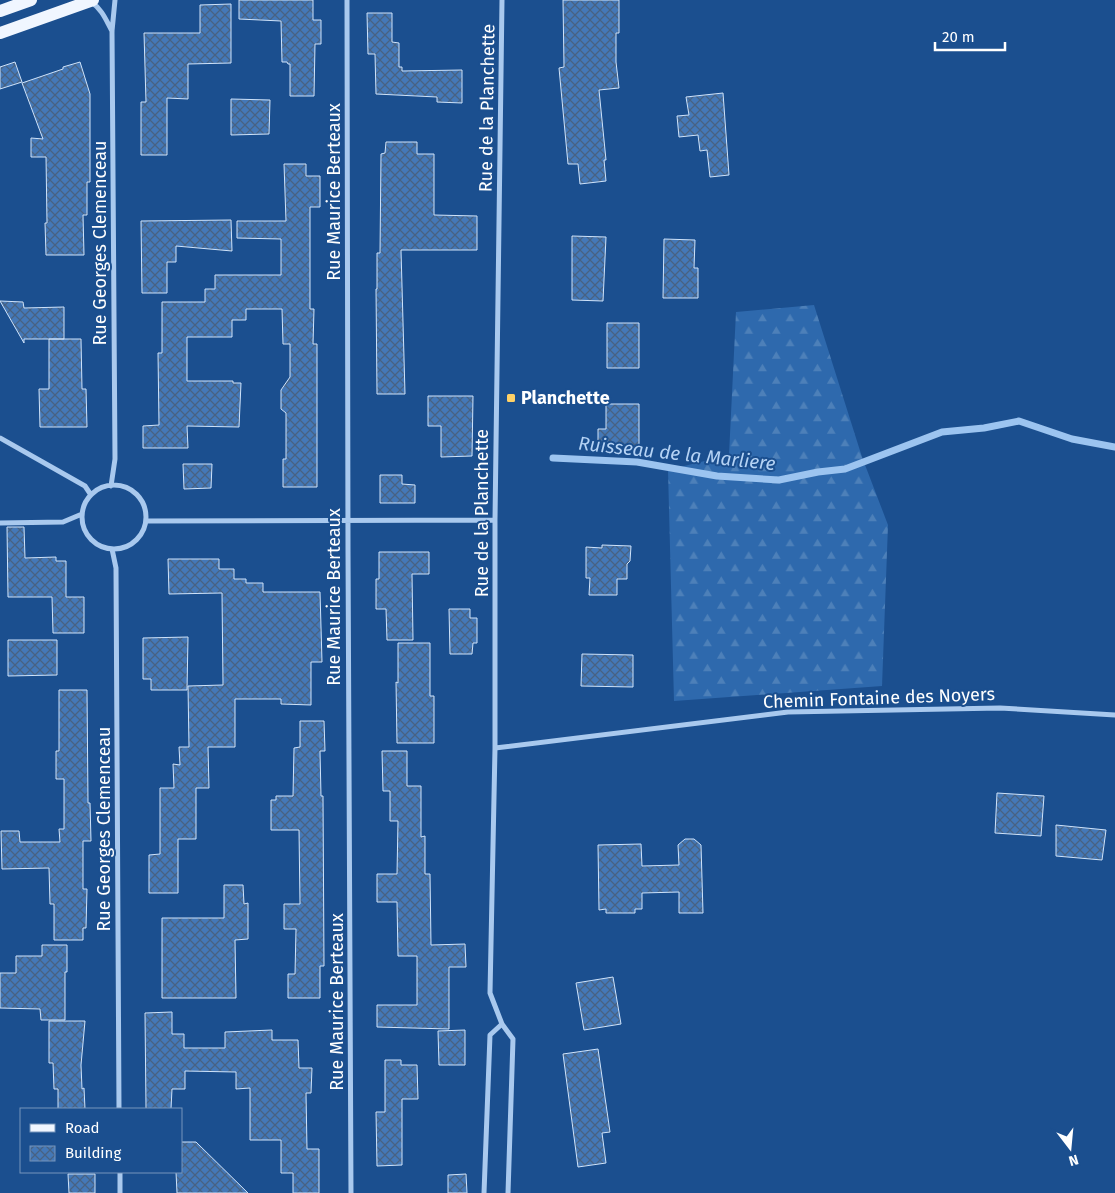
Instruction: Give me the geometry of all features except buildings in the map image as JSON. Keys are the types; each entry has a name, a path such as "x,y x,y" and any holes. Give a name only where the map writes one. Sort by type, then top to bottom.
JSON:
{"main road":[{"path":"0,11 31,0"},
{"path":"0,33 89,0"}],"street":[{"path":"89,0 104,14 112,31"},
{"name":"Rue Georges Clemenceau","path":"111,486 115,459 112,31 115,0"},
{"name":"Rue Maurice Berteaux","path":"347,0 352,1193"},
{"name":"Rue de la Planchette","path":"502,0 495,520 495,748 490,993 502,1024 513,1039 508,1193"},
{"path":"0,438 85,486 91,495"},
{"path":"111,486 129,489 137,495 142,502 146,521 138,538 131,544 122,548 112,549 102,547 90,538 83,524 82,514 85,504 91,495 97,490 111,486"},
{"path":"0,523 63,522 82,514"},
{"path":"146,521 495,520"},
{"name":"Rue Georges Clemenceau","path":"112,549 116,568 120,1108"},
{"name":"Chemin Fontaine des Noyers","path":"495,748 788,712 1000,708 1115,715"},
{"path":"484,1193 490,1035 502,1024"},
{"path":"120,1173 120,1193"}],"green space":[{"path":"814,305 862,457 888,525 882,686 674,701 668,470 729,455 736,312"}],"waterway":[{"name":"Ruisseau de la Marliere","path":"553,458 637,462 717,476 779,480 845,469 942,432 984,428 1019,421 1072,439 1115,447"}],"place":[{"name":"Planchette","path":"511,398"}]}
